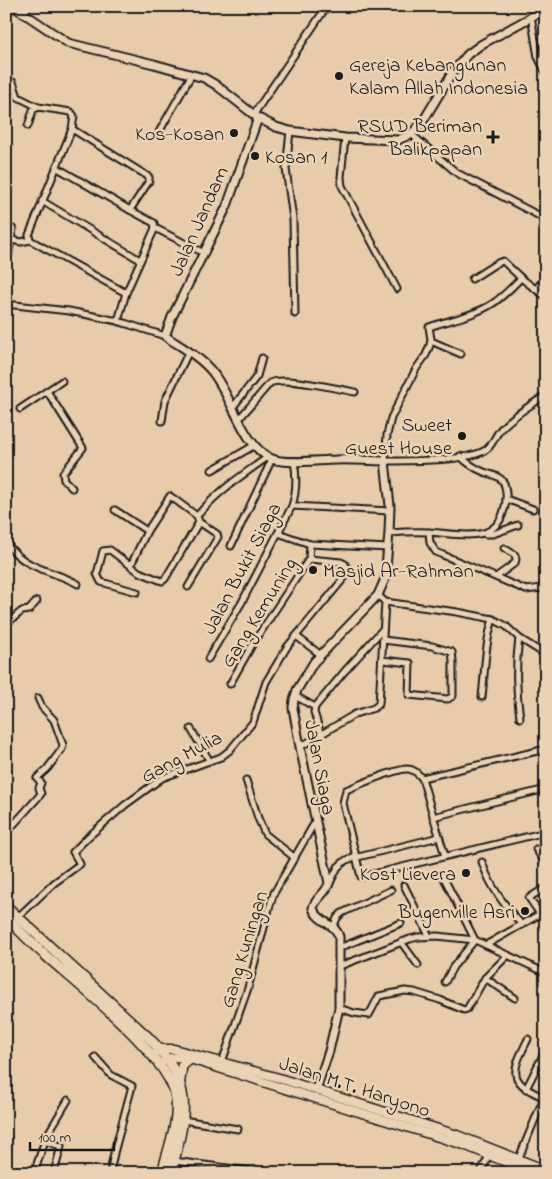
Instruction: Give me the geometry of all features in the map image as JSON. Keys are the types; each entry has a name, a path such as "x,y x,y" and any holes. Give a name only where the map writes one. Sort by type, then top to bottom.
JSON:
{"highway":[{"path":"6,906 160,1049 180,1082"},
{"path":"6,917 126,1028 152,1056 172,1085 176,1107 174,1126 162,1173"},
{"path":"171,1173 184,1120 185,1110 180,1082 182,1066 190,1059"}],"main road":[{"name":"Jalan M.T. Haryono","path":"160,1049 174,1049 316,1090 457,1135 546,1170"},
{"path":"152,1056 160,1049"},
{"name":"Jalan M.T. Haryono","path":"167,1058 176,1056 190,1059 418,1130 464,1145 533,1173"},
{"path":"159,1065 167,1058"}],"street":[{"path":"13,6 68,43 192,74 216,85 256,116 276,128 345,138 398,140 411,134 428,116 452,73 468,54 546,9"},
{"path":"23,14 29,6"},
{"path":"256,116 327,6"},
{"path":"531,16 538,57 546,73"},
{"path":"159,132 192,74"},
{"path":"6,80 13,82 18,97 38,107 71,112 74,116 72,129 29,235 30,240"},
{"path":"28,126 32,110 38,107"},
{"name":"Jalan Jandam","path":"165,336 172,317 227,206 256,116"},
{"path":"72,129 148,177 149,181 130,210"},
{"path":"290,131 286,169 293,219 295,314"},
{"path":"411,134 457,173 541,216 546,222"},
{"path":"345,138 341,177 342,186 397,289"},
{"path":"56,167 154,223 155,228 126,293 118,321"},
{"path":"42,201 140,260"},
{"path":"155,228 204,253"},
{"path":"6,268 13,229"},
{"path":"12,240 22,242 30,240 126,293"},
{"path":"472,279 502,261 546,297"},
{"path":"536,290 546,277"},
{"path":"385,461 387,435 391,418 416,369 426,355 431,342 429,327 477,312 504,294 521,278"},
{"path":"6,304 69,311 118,321 165,336 189,351 213,372 255,445 270,458 294,461 434,460 481,452 486,449 501,429 517,415 546,396"},
{"path":"431,342 461,354"},
{"path":"162,421 165,401 189,351"},
{"path":"233,407 257,376 262,358"},
{"path":"20,409 62,380"},
{"path":"239,419 270,383 275,381 355,392"},
{"path":"47,391 83,448 63,473 64,480 72,488"},
{"path":"212,470 255,445"},
{"path":"389,533 429,532 477,535 491,531 502,519 506,487 502,479 475,468 460,456"},
{"path":"137,592 101,582 98,577 101,555 106,550 110,550 139,572 162,581 165,579 207,504 224,488 270,458"},
{"path":"232,546 270,458"},
{"name":"Jalan Bukit Siaga","path":"208,659 242,602 292,506 296,493 297,478 294,461"},
{"name":"Jalan Siaga","path":"328,888 328,877 300,747 294,708 295,696 307,671 378,595 385,579 390,511 385,461"},
{"path":"131,565 147,531 170,496 218,534 188,587"},
{"path":"506,499 533,509"},
{"path":"292,506 390,511"},
{"path":"115,510 147,531"},
{"path":"484,534 491,535 518,526"},
{"path":"429,532 430,544 436,552 526,590 545,588"},
{"path":"278,533 310,544"},
{"path":"6,542 16,555 23,560 49,573 78,584"},
{"name":"Gang Kemuning","path":"230,684 252,645 309,559 310,544 388,548"},
{"path":"496,577 516,559 515,555 504,548"},
{"name":"Gang Mulia","path":"18,917 54,884 80,864 73,852 125,805 162,778 221,756 230,750 253,722 266,682 296,636 345,577 348,570 346,564 341,562 309,559"},
{"path":"378,595 385,602 493,618 506,626 519,638 546,655"},
{"path":"6,624 22,611 30,610 37,601"},
{"path":"300,747 355,714 374,708 379,704 385,602"},
{"path":"482,697 488,636 493,618"},
{"path":"321,736 314,712 315,708 383,629"},
{"path":"296,636 320,655"},
{"path":"519,638 516,659 516,691 520,718"},
{"path":"382,660 410,663 409,696 448,699 453,696 452,652 432,646 384,640"},
{"path":"295,696 315,708"},
{"path":"6,833 40,794 39,788 41,784 37,778 47,769 62,747 62,740 54,720 42,707 38,698"},
{"path":"191,729 209,760"},
{"path":"422,778 546,749"},
{"path":"445,856 422,778 414,770 405,769 346,790 343,802 355,858 362,877 546,832"},
{"path":"246,780 265,834 295,858"},
{"path":"433,817 546,789"},
{"name":"Gang Kuningan","path":"222,1062 248,988 274,893 315,822"},
{"path":"316,1090 329,1051 339,1008 340,966 339,934 317,917 313,908 315,902 328,888 341,863 439,836"},
{"path":"536,849 546,864"},
{"path":"482,862 486,874 499,896 522,924"},
{"path":"442,874 475,940"},
{"path":"404,885 429,936"},
{"path":"486,945 540,914 529,898 546,887"},
{"path":"333,928 336,918 342,913 392,890"},
{"path":"339,948 401,923"},
{"path":"340,966 401,942 429,936 475,940 546,973"},
{"path":"445,982 453,967 475,940"},
{"path":"401,942 418,964"},
{"path":"339,1008 369,1015 379,996 409,991 440,1000 462,1010 467,1009 484,978 508,955"},
{"path":"484,978 515,998"},
{"path":"519,1158 543,1100 541,1096 526,1089 518,1080 515,1070 528,1039"},
{"path":"526,1089 546,1049"},
{"path":"95,1057 112,1075 132,1086 110,1173"},
{"path":"34,1173 44,1141 68,1100"},
{"path":"184,1120 238,1129"},
{"path":"44,1141 61,1146 54,1173"},
{"path":"480,1173 489,1156"},
{"path":"174,1161 265,1173"}],"waterway":[{"path":"56,312 146,332"}],"place":[{"name":"Gereja Kebangunan Kalam Allah Indonesia","path":"339,76"},
{"name":"Kos-Kosan","path":"234,133"},
{"name":"RSUD Beriman Balikpapan","path":"493,137"},
{"name":"Kosan 1","path":"255,156"},
{"name":"Sweet Guest House","path":"462,436"},
{"name":"Masjid Ar-Rahman","path":"313,570"},
{"name":"Kost Lievera","path":"466,873"},
{"name":"Bugenville Asri","path":"525,911"}]}
